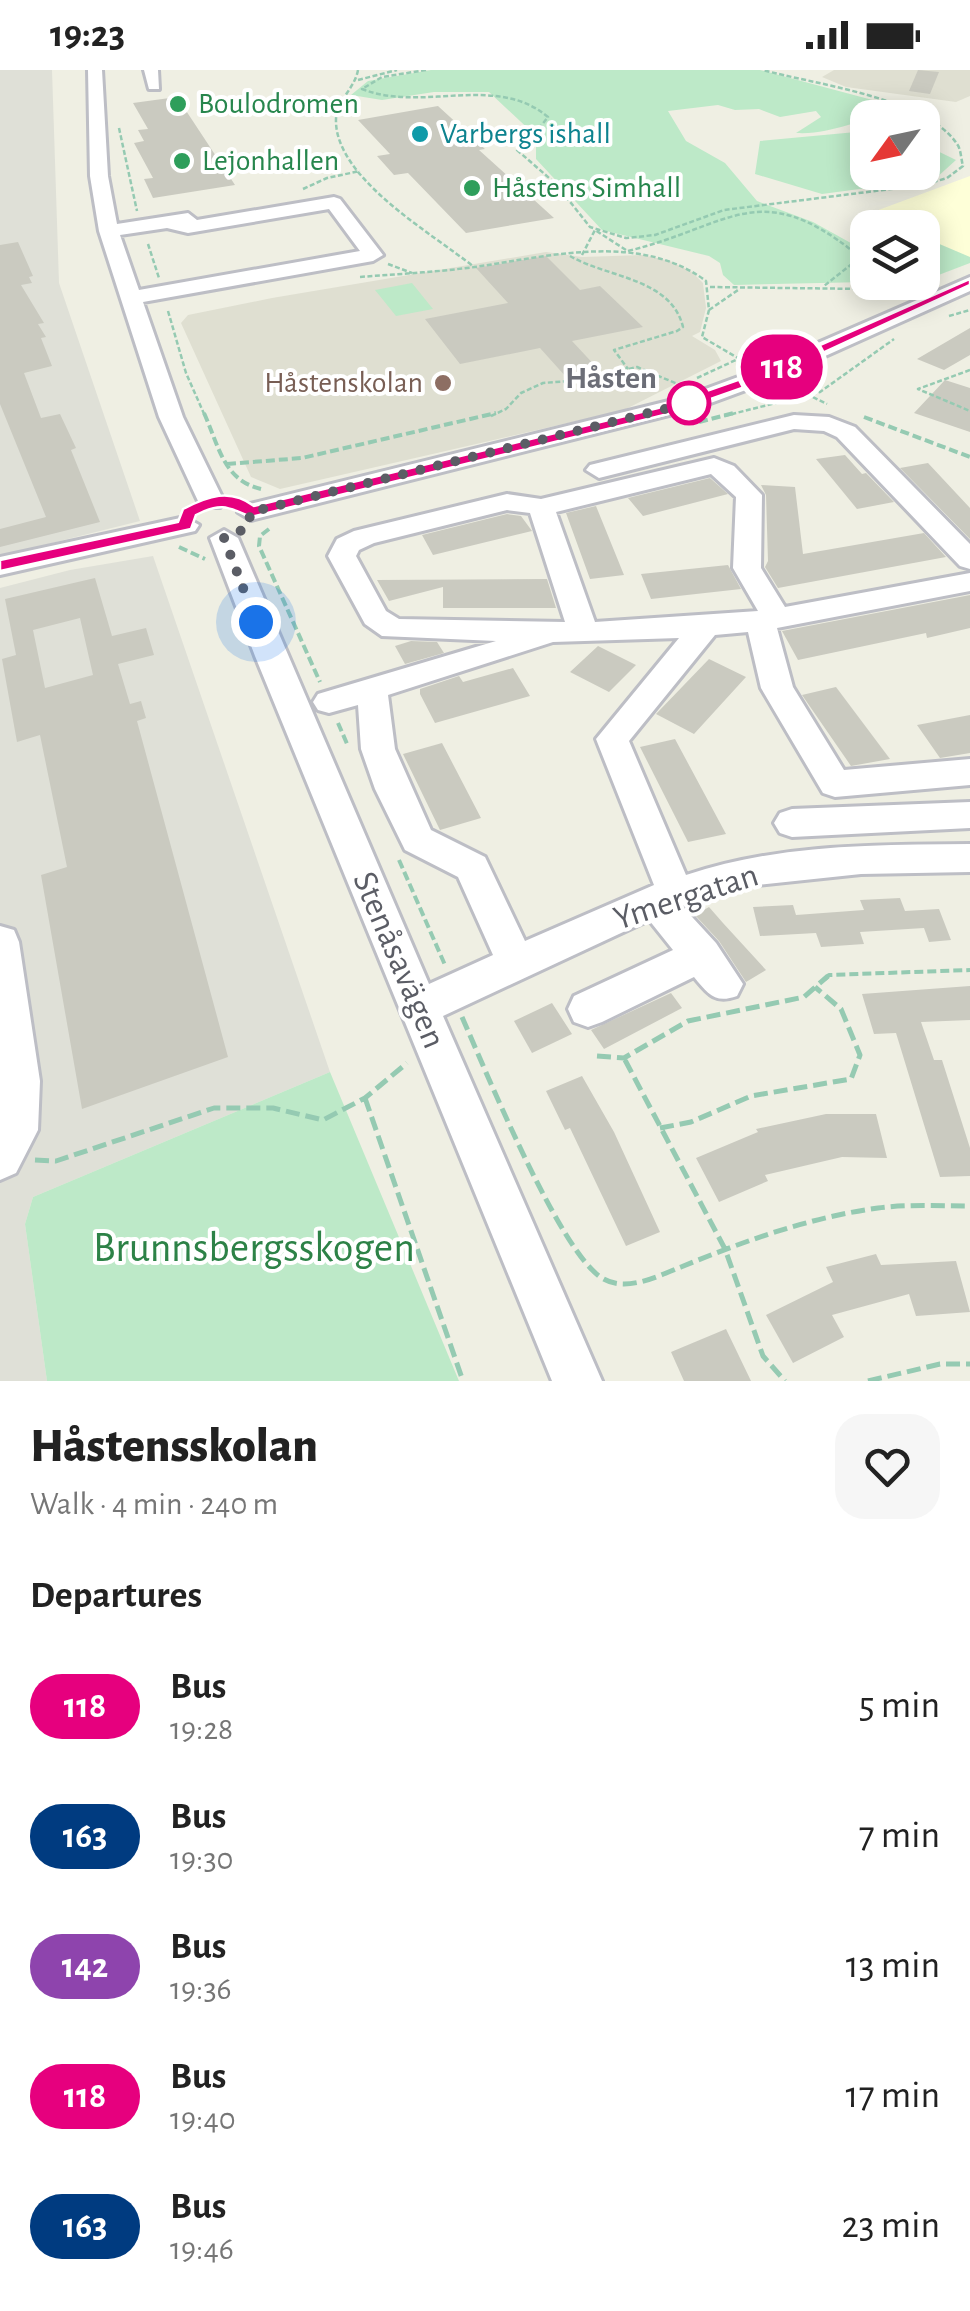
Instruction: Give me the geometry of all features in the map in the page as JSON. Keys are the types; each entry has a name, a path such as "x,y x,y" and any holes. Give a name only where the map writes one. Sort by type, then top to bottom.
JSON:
{"street":[{"path":"95,70 99,176 109,232 171,417 211,501"},
{"path":"109,232 330,196 343,189"},
{"path":"129,298 373,255 334,203 188,227 166,222"},
{"path":"186,526 196,536 671,418 962,286"},
{"path":"671,418 749,495 747,568 768,619 777,688 835,784 970,772"},
{"path":"506,502 519,490 794,422 813,421 846,432 970,560"},
{"path":"725,471 703,468 541,507 506,502 364,536 347,546 342,556 375,617 385,627 568,631 706,626 768,619 970,582"},
{"path":"186,526 189,513 211,501 236,501 238,525"},
{"path":"541,507 568,631"},
{"name":"Stenåsavägen","path":"238,525 270,656 577,1381"},
{"path":"0,566 186,526"},
{"path":"588,1009 712,970 665,896 612,738 706,626"},
{"path":"329,702 568,631"},
{"path":"372,688 378,748 392,789 418,840 472,866 515,962"},
{"path":"792,823 970,815"},
{"path":"850,820 861,860"},
{"name":"Ymergatan","path":"427,1025 455,990 665,896 739,872 861,860 970,858"},
{"path":"0,942 20,1081 9,1158"}],"path":[{"path":"358,70 358,80 343,100 335,121 346,152 396,209 474,267"},
{"path":"358,80 398,70"},
{"path":"426,70 382,77 362,89 394,98 433,90"},
{"path":"595,230 626,238 645,237 724,210 936,182 963,166 964,158 951,132 928,118 888,102 763,70"},
{"path":"518,93 537,104 548,118 537,131 518,142 518,150 556,184 580,218 595,230 627,252 675,261 701,276 708,287 710,310 702,337 748,364"},
{"path":"348,278 474,267 539,255 627,252 668,242 746,210 772,208 803,217 855,252 853,263 844,274 824,286"},
{"path":"582,255 595,230"},
{"path":"568,255 590,268 654,288 684,320 677,332 614,350 628,369"},
{"path":"708,287 850,287"},
{"path":"710,310 740,288"},
{"path":"942,318 970,310"},
{"path":"671,418 806,397 820,392 896,338"},
{"path":"227,464 302,458 488,417 543,383 582,380 637,367 672,379 682,387"},
{"path":"970,370 918,390 970,410"},
{"path":"782,382 806,397 842,410"},
{"path":"859,416 970,457"},
{"path":"277,524 260,536 259,546 350,750"},
{"path":"399,860 455,990 466,1030 512,1129 558,1220 588,1268 612,1283 626,1284 695,1264 726,1249 848,1213 882,1207 970,1206"},
{"path":"596,1056 624,1058 688,1021 804,996 828,975 970,970"},
{"path":"660,1128 691,1122 751,1096 851,1080 860,1055 840,1009 815,987"},
{"path":"9,1158 56,1160 214,1108 273,1108 323,1120 365,1098 419,1050 427,1025"},
{"path":"624,1058 726,1249 763,1356 784,1381"},
{"path":"365,1098 463,1381"},
{"path":"868,1381 940,1364 970,1364"}],"shaded area":[{"path":"0,70 52,70 59,283 140,521 0,556"},
{"path":"834,70 970,70 970,96 956,102 846,87 822,77"},
{"path":"970,176 970,259 940,246 940,210 878,210"},
{"name":"Håstenskolan","path":"546,252 582,257 643,255 670,261 692,272 703,283 706,308 700,332 692,336 715,350 721,361 624,410 280,489 251,477 181,323 188,315 272,298"},
{"path":"153,556 330,1072 33,1197 25,1224 47,1381 0,1381 0,588 70,570"}],"green space":[{"path":"431,70 760,70 872,100 850,100 850,124 809,133 796,133 821,117 816,111 780,117 759,109 735,110 718,105 668,111 686,141 725,163 757,201 813,222 850,243 850,282 734,285 723,275 720,263 709,256 602,230 536,159 536,136 489,92 434,92 382,100 351,95 368,81"},
{"path":"850,133 852,190 822,194 755,174 760,141"},
{"path":"940,152 956,160 940,174"},
{"path":"940,244 970,257 970,263 940,274"},
{"path":"412,283 433,309 396,316 375,290"},
{"name":"Brunnsbergsskogen","path":"330,1072 459,1381 47,1381 25,1224 33,1197"}],"building":[{"path":"918,70 939,72 930,94 909,91"},
{"name":"Lejonhallen","path":"177,97 235,185 153,198 144,179 153,178 134,143 144,141 138,130 148,129 133,103"},
{"path":"438,106 485,149 479,150 554,218 466,233 408,173 394,175 377,156 390,154 358,120"},
{"path":"18,242 33,276 29,277 32,283 21,285 44,323 38,324 46,337 41,338 52,366 24,373 41,418 60,414 76,448 71,450 100,522 0,547 0,529 46,517 0,404 0,245"},
{"path":"546,256 580,290 600,286 643,327 572,341 600,371 567,378 540,348 460,364 425,319 508,303 476,268"},
{"path":"970,328 970,355 944,370 917,359"},
{"path":"945,380 970,388 970,432 914,413"},
{"path":"845,455 894,502 857,509 816,459"},
{"path":"928,463 970,508 970,539 900,468"},
{"path":"710,478 728,494 643,516 628,498"},
{"path":"761,485 795,487 803,554 924,533 946,557 778,588 765,567 766,495"},
{"path":"596,506 624,575 590,579 566,513"},
{"path":"507,514 521,516 532,531 433,555 422,535"},
{"path":"728,565 741,589 651,599 641,574"},
{"path":"95,578 112,636 146,628 154,655 118,664 130,704 141,701 146,718 137,721 228,1057 82,1109 41,875 67,867 40,735 17,742 2,659 16,655 5,599","holes":["80,618 93,675 45,688 33,630"]},
{"path":"547,579 556,608 443,608 443,587 389,601 377,580"},
{"path":"970,595 970,628 927,638 926,633 798,660 782,631"},
{"path":"411,641 437,642 444,653 405,664 395,646"},
{"path":"598,646 636,665 609,692 570,672"},
{"path":"709,659 746,677 694,734 656,714"},
{"path":"513,668 530,696 435,723 420,694 420,689 459,676 463,682"},
{"path":"836,687 890,759 851,766 802,695"},
{"path":"970,715 970,753 940,758 917,725"},
{"path":"675,739 726,834 688,842 640,747"},
{"path":"442,743 481,818 440,830 403,754"},
{"path":"900,898 905,911 939,909 951,940 929,942 924,928 860,932 864,944 821,947 816,933 760,936 753,907 793,905 796,915 864,910 860,900"},
{"path":"709,907 766,970 746,982 719,941 695,915"},
{"path":"970,986 970,1020 921,1022 934,1060 942,1060 970,1148 970,1176 940,1177 896,1033 874,1034 862,994"},
{"path":"671,993 682,1008 604,1049 591,1030"},
{"path":"552,1003 572,1034 532,1053 514,1021"},
{"path":"582,1076 614,1132 660,1232 626,1246 570,1128 565,1130 546,1091"},
{"path":"826,1114 876,1114 887,1158 842,1157 765,1175 768,1181 719,1202 696,1158 758,1132 756,1129"},
{"path":"876,1254 881,1265 956,1261 970,1312 916,1316 909,1294 832,1315 844,1337 793,1363 766,1315 833,1282 826,1267"},
{"path":"726,1329 751,1381 684,1381 671,1352"}],"bus line":[{"name":"118","path":"0,566 186,526 189,513 211,501 236,501 251,512 663,411 757,378 970,282"}],"place":[{"name":"Boulodromen","path":"178,104"},
{"name":"Varbergs ishall","path":"420,134"},
{"name":"Lejonhallen","path":"182,161"},
{"name":"Håstens Simhall","path":"472,188"},
{"name":"Håstenskolan","path":"443,383"}],"district":[{"name":"Håsten","path":"611,378"}],"route":[{"path":"256,622 224,538 247,528 251,512 689,403"}]}
